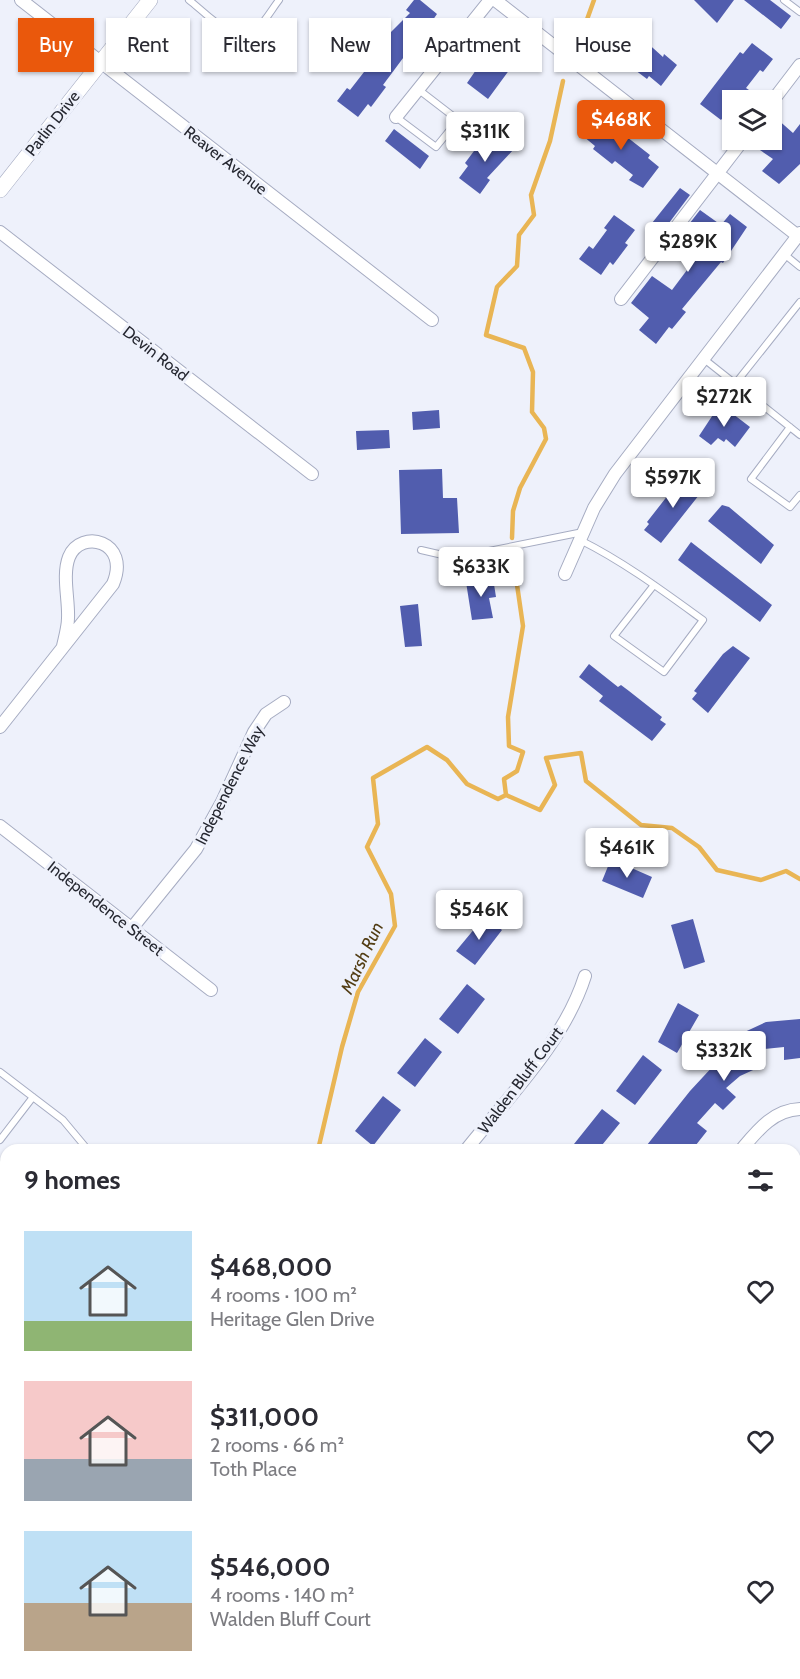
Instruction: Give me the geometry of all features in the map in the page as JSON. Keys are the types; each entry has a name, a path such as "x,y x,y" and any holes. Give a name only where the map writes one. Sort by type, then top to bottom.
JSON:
{"street":[{"name":"Reaver Avenue","path":"21,0 432,320"},
{"name":"Parlin Drive","path":"0,190 150,0"},
{"path":"396,117 492,0 799,234 615,474 594,508 566,574"},
{"path":"781,90 800,65"},
{"path":"621,298 735,150"},
{"name":"Devin Road","path":"0,232 312,474"},
{"path":"0,727 113,584 118,572 118,561 113,550 103,544 90,542 78,545 69,557 68,620 63,646"},
{"name":"Independence Way","path":"132,928 196,849 222,802 254,732 266,714 284,702"},
{"name":"Independence Street","path":"0,826 211,990"},
{"name":"Walden Bluff Court","path":"471,1144 557,1035 578,997 585,976"},
{"path":"746,1144 765,1123 779,1114 800,1109"}],"lane":[{"path":"189,0 232,33 244,35 256,30 279,0"},
{"path":"784,0 800,12"},
{"path":"396,117 436,147 458,120 419,90"},
{"path":"784,254 800,267"},
{"path":"735,384 800,302"},
{"path":"703,359 800,435"},
{"path":"790,427 751,479 790,507 800,495"},
{"path":"421,550 447,556 582,536 616,558 654,585 703,620 664,672 614,636 654,585"},
{"path":"0,1072 63,1120 83,1144"},
{"path":"0,1140 33,1097"}],"building":[{"path":"414,0 420,0 437,14 434,18 405,18 410,13 406,10"},
{"path":"694,0 734,0 717,23"},
{"path":"744,0 770,0 791,16 781,29"},
{"path":"403,20 403,58 383,85 386,87 371,107 368,104 358,117 337,101 347,88 350,90 364,72 391,72 391,32"},
{"path":"752,43 773,59 763,72 760,70 746,88 749,90 722,90 721,120 700,104 740,52 743,54"},
{"path":"652,47 677,65 661,86 649,76 647,79 638,72 652,72"},
{"path":"475,72 508,72 488,99 467,83"},
{"path":"600,116 650,155 648,158 659,167 643,188 629,180 633,175 615,161 612,164 593,149 595,146 583,136 591,122 593,123"},
{"path":"782,123 793,133 800,124 800,164 779,184 762,171 773,159 760,150 782,150"},
{"path":"394,129 429,156 420,169 385,141"},
{"path":"493,134 514,149 487,178 490,180 480,194 459,178 468,166 465,163 480,143 483,146"},
{"path":"680,188 690,195 663,231 652,223"},
{"path":"700,210 721,225 730,214 747,227 723,263 721,262 682,309 686,312 672,329 669,327 656,344 639,330 649,318 631,303 652,276 672,290 699,254 679,237"},
{"path":"614,215 635,230 625,243 628,245 613,265 610,262 601,275 579,259 589,246 593,249 607,230 604,228"},
{"path":"720,404 750,427 735,447 726,439 724,442 718,438 711,445 699,436"},
{"path":"439,410 440,428 413,430 412,412"},
{"path":"389,430 390,448 357,450 356,431"},
{"path":"442,469 443,498 457,498 459,533 401,534 399,470"},
{"path":"685,478 703,490 661,543 644,530 649,524 647,522 679,481"},
{"path":"722,505 729,507 774,545 761,564 708,521"},
{"path":"691,542 772,605 760,622 678,560"},
{"path":"493,578 496,597 489,598 493,618 472,620 466,582"},
{"path":"418,604 422,646 405,647 400,606"},
{"path":"733,646 750,658 708,713 692,699 697,693 694,691 723,654"},
{"path":"589,664 618,687 621,685 662,717 660,720 666,724 652,741 599,701 603,696 579,677"},
{"path":"611,859 652,877 643,898 602,881"},
{"path":"485,916 502,930 475,965 456,951"},
{"path":"693,919 705,962 684,969 671,925"},
{"path":"467,984 485,999 458,1034 439,1019"},
{"path":"678,1003 699,1015 677,1053 658,1042"},
{"path":"800,1019 800,1058 784,1060 784,1047 756,1050 764,1065 740,1076 726,1088 736,1097 723,1110 715,1103 697,1123 707,1131 697,1144 648,1144 690,1091 727,1051 723,1042 766,1022"},
{"path":"425,1038 442,1052 415,1087 397,1073"},
{"path":"643,1055 662,1070 635,1105 616,1091"},
{"path":"383,1096 401,1110 375,1144 371,1144 355,1131"},
{"path":"602,1109 620,1123 603,1144 574,1144"}],"waterway":[{"path":"588,18 594,0"},
{"path":"512,538 513,511 520,488 546,439 544,428 532,412 533,372 524,348 486,335 497,287 517,266 519,235 534,215 531,195 550,141 563,81"},
{"path":"506,795 504,779 517,771 523,752 509,746 508,717 523,626 513,557"},
{"name":"Marsh Run","path":"319,1144 342,1047 358,992 395,926 391,894 367,847 378,824 373,778 427,747 447,760 467,784 498,799 506,795 540,810 555,785 546,758 581,753 586,781 641,825 672,828 699,847 717,870 761,880 786,871 800,879"}]}
